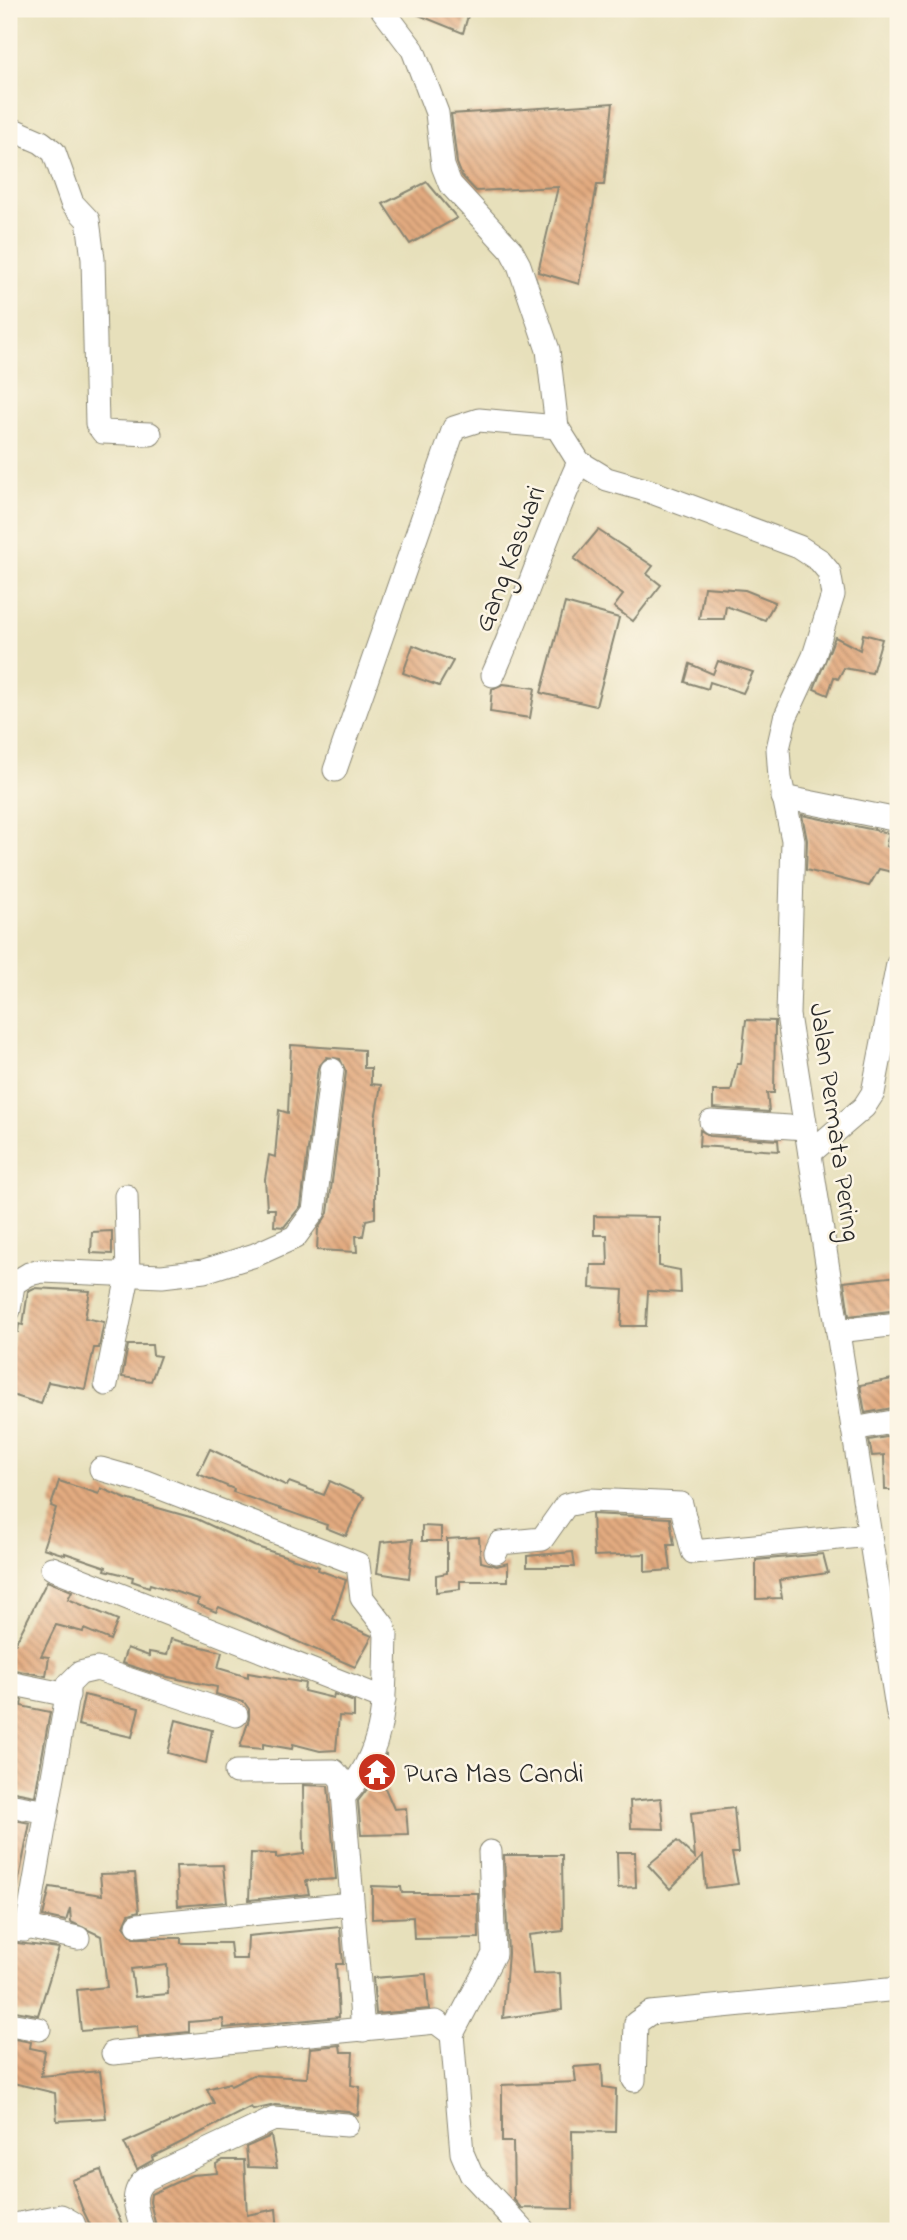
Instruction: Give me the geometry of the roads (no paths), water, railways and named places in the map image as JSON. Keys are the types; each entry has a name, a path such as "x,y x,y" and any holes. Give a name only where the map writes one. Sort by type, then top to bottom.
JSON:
{"street":[{"name":"Jalan Permata Pering","path":"383,9 413,50 437,113 443,166 450,184 511,250 519,265 548,350 557,427 579,462 607,480 649,491 799,547 819,560 829,572 833,595 825,623 785,718 778,749 783,797 793,840 788,1015 870,1535 887,1573 898,1714"},
{"path":"9,128 41,142 54,152 72,203 88,220 93,259 97,424 103,432 113,434 150,434"},
{"path":"335,770 454,428 479,420 557,427"},
{"name":"Gang Kasuari","path":"493,675 513,629 556,511 579,462"},
{"path":"783,797 898,820"},
{"path":"810,1153 864,1107 873,1093 898,964"},
{"path":"9,1310 11,1286 29,1274 42,1272 162,1276 204,1270 255,1255 295,1237 314,1211 332,1070"},
{"path":"711,1122 806,1128"},
{"path":"106,1384 128,1276 126,1196"},
{"path":"838,1331 898,1324"},
{"path":"853,1429 898,1420"},
{"path":"101,1469 143,1481 358,1564 362,1598 383,1625 386,1635 384,1699 372,1758 345,1795"},
{"path":"496,1552 500,1542 542,1539 566,1505 590,1500 681,1504 692,1552 870,1535"},
{"path":"52,1567 384,1699"},
{"path":"78,1938 18,1928 47,1812 69,1684 88,1669 100,1670 236,1715"},
{"path":"9,1683 68,1695"},
{"path":"236,1772 334,1771 342,1780 363,2030"},
{"path":"9,1805 47,1812"},
{"path":"491,1852 494,1954 452,2034 466,2164 471,2174 524,2231"},
{"path":"138,1925 351,1904"},
{"path":"634,2080 636,2023 650,2013 898,1989"},
{"path":"113,2053 436,2022 452,2034"},
{"path":"9,2024 39,2029"},
{"path":"143,2231 134,2199 137,2189 146,2179 274,2119 347,2125"},
{"path":"9,2226 61,2216 73,2223 76,2231"}],"place":[{"name":"Pura Mas Candi","path":"377,1772"}]}
